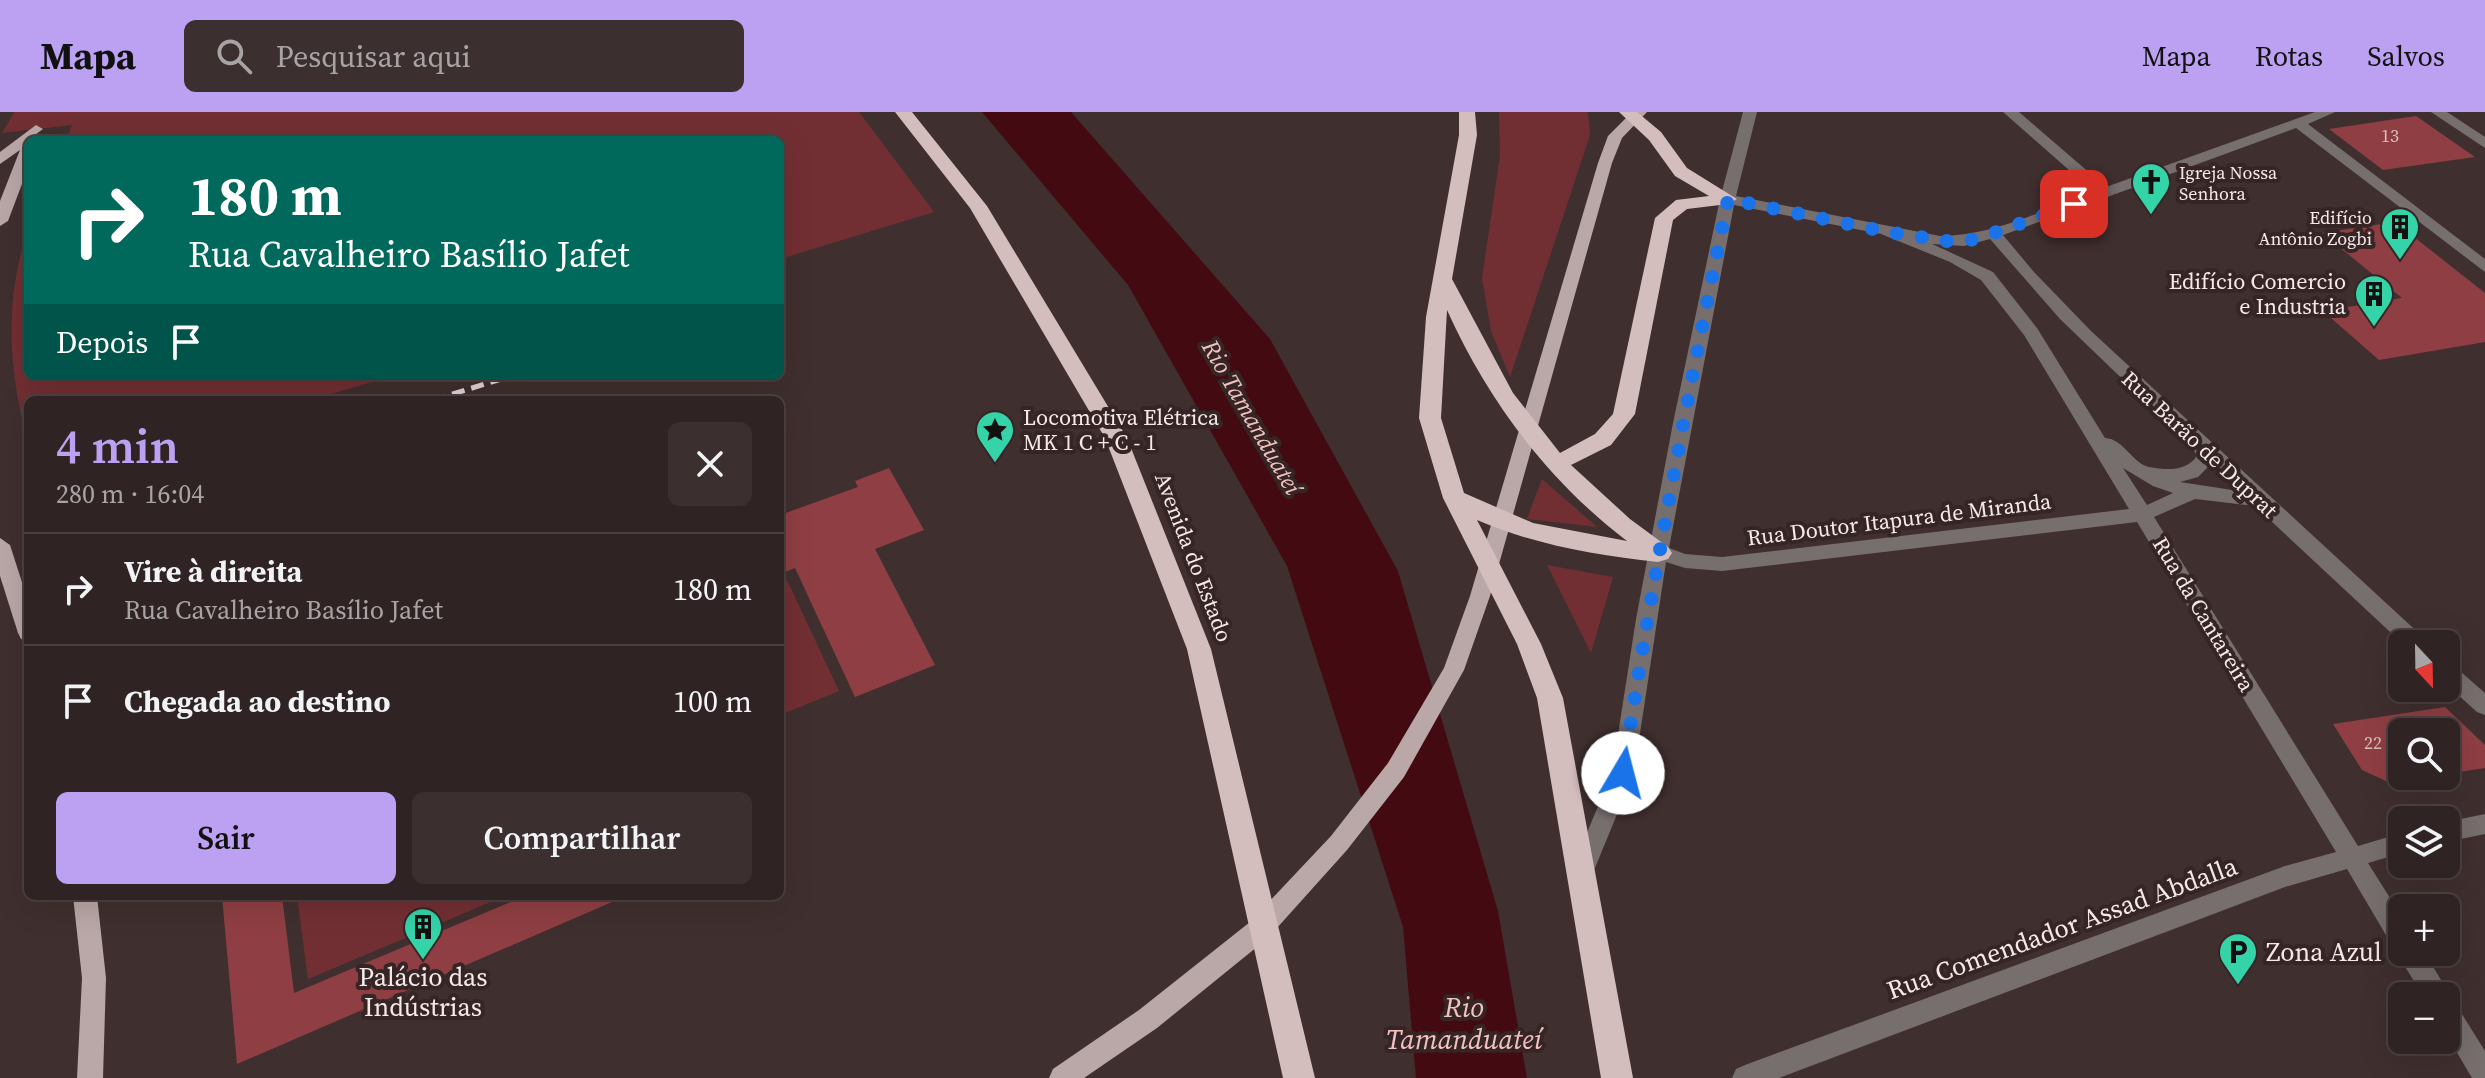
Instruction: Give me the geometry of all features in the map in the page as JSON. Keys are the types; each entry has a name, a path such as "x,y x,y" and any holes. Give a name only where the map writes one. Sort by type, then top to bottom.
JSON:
{"highway":[{"name":"Avenida do Estado","path":"903,112 978,206 1116,438 1199,649 1299,1078"},
{"path":"1467,112 1468,135 1431,354 1430,418 1454,498 1529,644 1550,698 1617,1078"},
{"path":"1633,114 1655,136 1681,172 1728,199"},
{"path":"1554,463 1592,448 1612,435 1624,414 1664,218 1682,204 1728,199"},
{"path":"1442,276 1470,340 1495,383 1554,463 1600,510 1660,553"},
{"path":"1454,498 1488,518 1528,533 1600,548 1660,553"}],"main road":[{"path":"34,134 46,112"},
{"path":"1062,1078 1148,1019 1259,930 1339,843 1396,770 1454,670 1480,596 1576,254 1615,136 1633,114"},
{"path":"0,160 24,142"},
{"path":"0,221 24,159"},
{"path":"0,545 24,620"},
{"path":"85,900 94,978 90,1078"}],"street":[{"path":"1582,873 1623,773 1646,619 1682,423 1728,199 1750,112"},
{"path":"2010,112 2104,193"},
{"path":"1728,199 1887,232 1953,242 1994,233 2328,112"},
{"path":"2438,112 2485,144"},
{"path":"2298,123 2485,267"},
{"name":"Rua da Cantareira","path":"1887,232 1972,267 2042,327 2085,419 2388,916"},
{"name":"Rua Barão de Duprat","path":"1994,233 2035,286 2079,330 2256,499 2401,630"},
{"path":"2002,292 2035,286"},
{"path":"2042,327 2079,330"},
{"path":"2085,419 2116,451 2157,481 2191,493 2256,499"},
{"path":"2116,451 2158,474 2180,476 2195,471 2204,462 2206,456 2199,443"},
{"name":"Rua Doutor Itapura de Miranda","path":"1660,553 1685,561 1722,564 2144,514 2191,493"},
{"path":"2460,684 2485,706"},
{"path":"2460,829 2485,824"},
{"name":"Rua Comendador Assad Abdalla","path":"1745,1078 2285,877 2388,847"},
{"path":"2460,1034 2485,1075"}],"shaded area":[{"path":"14,112 859,112 934,212 784,258 784,136 68,136 72,125 2,133"},
{"path":"1499,112 1588,112 1590,135 1510,377 1491,331 1482,278 1500,156"},
{"path":"24,242 24,380 378,380 325,396 24,396 24,427 16,389 12,336 12,309"},
{"path":"1542,479 1597,527 1527,519"},
{"path":"1547,565 1613,577 1591,653"},
{"path":"787,580 839,691 784,713 784,581"},
{"path":"298,900 496,900 308,979"}],"water":[{"name":"Rio Tamanduateí","path":"982,112 1071,112 1270,339 1398,571 1498,911 1527,1078 1416,1078 1403,927 1287,566 1128,285"}],"building":[{"path":"2416,116 2475,157 2383,170 2329,129"},
{"path":"2395,222 2485,293 2485,342 2379,360 2323,311 2402,298 2322,233"},
{"path":"889,468 924,530 875,549 935,665 855,697 795,568 784,572 784,514 858,487 855,481"},
{"path":"2445,707 2457,718 2388,718 2386,781 2362,770 2333,724"},
{"path":"2460,721 2485,745 2485,768 2460,772"},
{"name":"Palácio das Indústrias","path":"222,900 282,900 294,993 515,900 617,900 237,1064"}],"railway":[{"path":"446,396 498,380"}],"place":[{"name":"Igreja Nossa Senhora","path":"2151,216"},
{"name":"Edifício Antônio Zogbi","path":"2400,261"},
{"name":"Edifício Comercio e Industria","path":"2374,328"},
{"name":"Locomotiva Elétrica MK 1 C + C - 1","path":"995,464"},
{"name":"Palácio das Indústrias","path":"423,961"},
{"name":"Zona Azul","path":"2238,986"}],"route":[{"path":"1623,773 1646,619 1728,199 1887,232 1953,242 1977,239 2074,204"}]}
